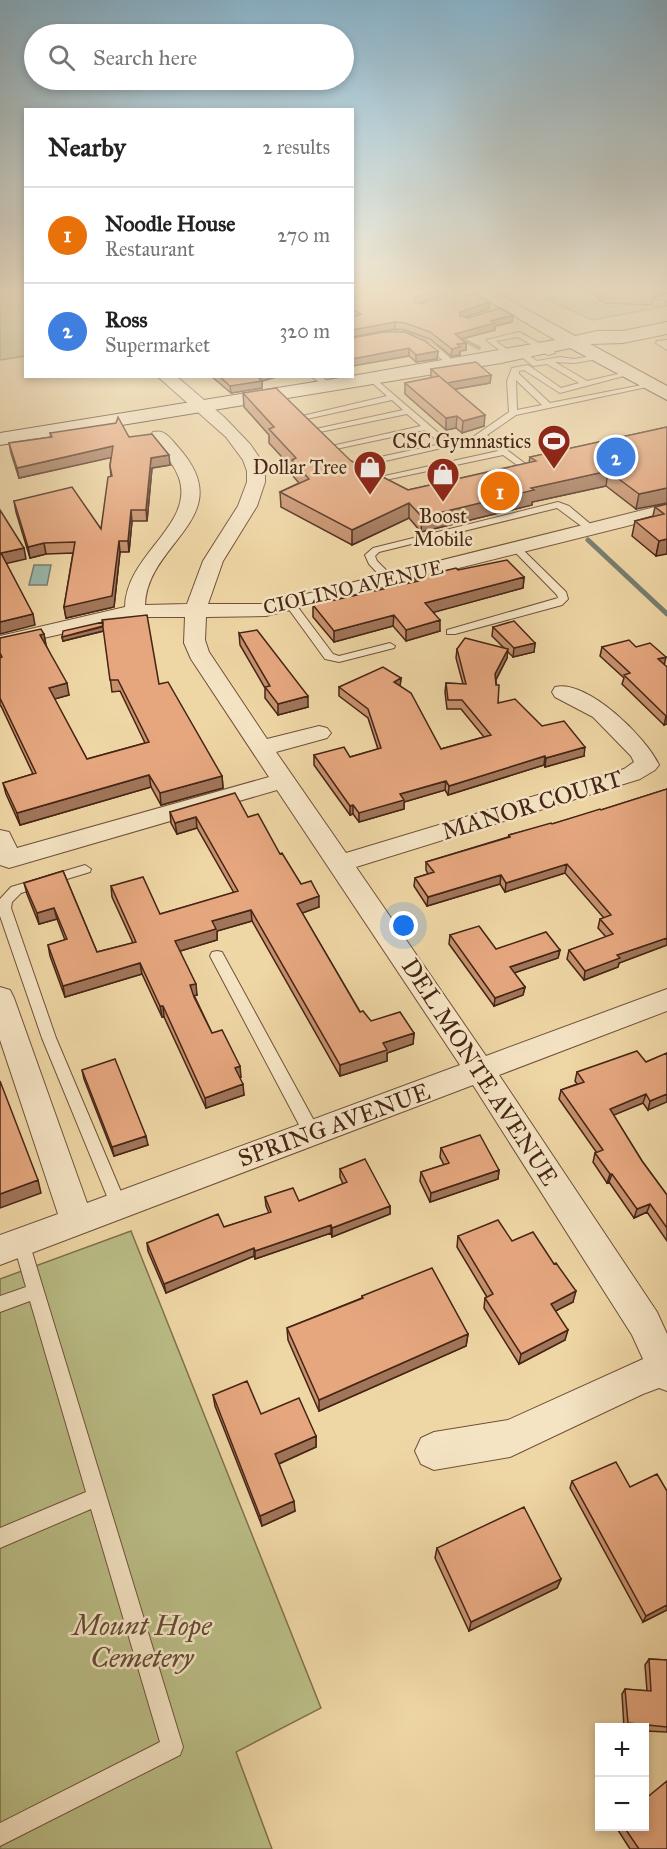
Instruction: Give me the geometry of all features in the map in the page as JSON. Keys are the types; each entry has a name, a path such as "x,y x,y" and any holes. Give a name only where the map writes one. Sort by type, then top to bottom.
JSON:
{"main road":[{"path":"0,439 202,406 291,406 321,381 382,376"},
{"path":"643,376 663,381"},
{"path":"644,376 663,381"}],"street":[{"name":"DEL MONTE AVENUE","path":"167,378 202,406 248,451 256,471 253,491 247,506 213,561 203,584 196,610 194,644 480,1071 645,1324 666,1370"},
{"path":"135,610 135,591 141,577 188,514 192,499 190,483 180,461 159,436"},
{"name":"CIOLINO AVENUE","path":"0,642 135,610 251,612 667,510"},
{"name":"MANOR COURT","path":"341,863 632,774 646,765 642,753 601,712 563,692"},
{"path":"262,748 319,734"},
{"path":"0,838 9,859 284,780"},
{"path":"0,998 76,1221"},
{"name":"SPRING AVENUE","path":"11,1246 667,1000"},
{"path":"434,1451 510,1438 635,1379 666,1370"}],"lane":[{"path":"513,413 511,381 514,376"},
{"path":"516,376 548,406"},
{"path":"538,376 560,392 618,376"},
{"path":"580,376 590,383"},
{"path":"589,376 590,383"},
{"path":"604,376 607,379"},
{"path":"372,378 447,445"},
{"path":"351,466 476,439 513,413 663,381"},
{"path":"291,406 393,397"},
{"path":"291,406 351,466 394,490"},
{"path":"315,430 410,411"},
{"path":"351,466 428,427"},
{"path":"481,435 505,452 528,464 502,474"},
{"path":"351,466 505,452"},
{"path":"389,579 372,562 370,555 376,550 558,505 566,508 591,529"},
{"path":"451,632 558,603 563,599 562,594 516,548"},
{"path":"290,604 329,657 339,659 390,646"},
{"path":"85,869 16,890 6,900 4,908 49,1038 119,1206"},
{"path":"217,956 312,1133"},
{"path":"0,1835 172,1747 36,1291 11,1246"},
{"path":"0,1304 36,1291"},
{"path":"0,1538 98,1497"}],"green space":[{"name":"Mount Hope Cemetery","path":"131,1231 321,1708 236,1752 272,1849 0,1849 0,1279"}],"shaded area":[{"path":"34,565 51,565 47,585 29,585"}],"building":[{"path":"439,376 484,376 447,383"},
{"path":"439,376 485,415 463,421 457,416 446,418 405,383"},
{"path":"221,378 259,378 262,381 230,386"},
{"path":"276,388 351,461 408,490 536,461 530,457 667,427 667,488 639,494 608,471 531,488 534,490 422,517 409,503 352,530 280,492 309,479 292,460 296,458 269,429 274,427 243,393"},
{"path":"118,417 129,437 152,434 169,455 151,458 146,510 131,510 128,541 119,541 112,596 64,607 75,542 44,543 28,547 14,501 72,487 101,529 108,477 112,476 110,466 113,446 17,468 9,443 52,437 50,433 116,423"},
{"path":"667,504 667,539 659,541 635,521 664,514 655,507"},
{"path":"0,510 24,548 1,553 33,614 0,622"},
{"path":"507,560 524,577 425,603 440,620 406,630 394,615 334,631 313,605 418,581 415,578 456,568 458,570"},
{"path":"147,615 159,684 168,682 222,776 160,793 149,775 17,813 3,783 36,773 0,698 0,658 2,657 0,638 41,629 44,634 40,635 67,683 49,688 87,759 149,742 118,680 110,680 102,620"},
{"path":"514,621 535,643 514,648 493,627"},
{"path":"103,622 103,626 62,637 63,631"},
{"path":"257,630 308,696 278,704 265,687 270,686 239,633"},
{"path":"465,638 508,649 495,674 496,685 499,685 498,703 515,699 542,726 564,721 585,747 546,758 545,756 449,786 446,781 400,794 404,800 359,813 353,805 350,806 314,755 344,747 350,757 381,748 368,709 339,687 383,667 401,678 394,682 411,693 441,749 491,735 462,700 448,700 446,683 466,684 457,649"},
{"path":"629,640 636,647 650,643 666,657 658,659 667,667 667,716 624,675 630,673 602,647"},
{"path":"667,789 667,938 617,955 620,958 585,971 569,950 613,934 600,919 611,915 567,864 506,883 501,875 428,897 415,878 434,872 426,862"},
{"path":"235,793 248,817 258,814 280,854 282,853 301,884 311,881 319,896 297,904 360,1012 363,1011 371,1021 400,1012 414,1033 383,1043 387,1050 340,1065 251,910 212,921 216,929 175,941 196,984 190,985 194,997 212,1033 222,1030 240,1066 235,1068 243,1084 205,1098 163,1006 160,1006 140,963 63,986 48,945 67,939 54,908 37,913 24,883 63,871 97,952 136,942 111,886 143,877 160,914 238,891 196,817 175,823 170,812"},
{"path":"479,926 496,949 546,932 560,950 510,967 525,987 495,998 450,935"},
{"path":"637,1051 646,1062 667,1053 667,1094 650,1101 646,1094 610,1109 642,1161 667,1195 667,1228 650,1204 637,1209 610,1174 595,1153 603,1150 561,1090 584,1082 577,1072"},
{"path":"115,1059 146,1136 112,1147 82,1070"},
{"path":"0,1081 38,1180 0,1194"},
{"path":"480,1135 499,1170 431,1193 421,1172 449,1163 441,1148"},
{"path":"365,1159 390,1206 332,1228 331,1225 255,1251 254,1248 164,1284 147,1243 218,1214 224,1227 271,1212 265,1197 293,1188 299,1201 347,1182 340,1169"},
{"path":"498,1220 512,1241 533,1232 554,1264 556,1263 576,1291 551,1304 568,1330 521,1354 485,1298 493,1294 458,1236"},
{"path":"432,1268 468,1334 319,1400 287,1328"},
{"path":"247,1381 261,1414 299,1398 316,1436 275,1454 294,1501 260,1516 213,1395"},
{"path":"616,1462 630,1487 657,1474 667,1491 667,1605 646,1616 572,1481"},
{"path":"524,1507 561,1579 471,1622 437,1548"},
{"path":"649,1659 667,1660 667,1727 649,1725 649,1723 628,1723 625,1689 651,1691"},
{"path":"667,1781 667,1849 639,1849 627,1831 649,1831 649,1796"}],"waterway":[{"path":"588,540 667,614"}],"place":[{"name":"Ross","path":"616,457"},
{"name":"CSC Gymnastics","path":"554,470"},
{"name":"Noodle House","path":"500,491"},
{"name":"Dollar Tree","path":"370,496"},
{"name":"Boost Mobile","path":"443,503"}]}
